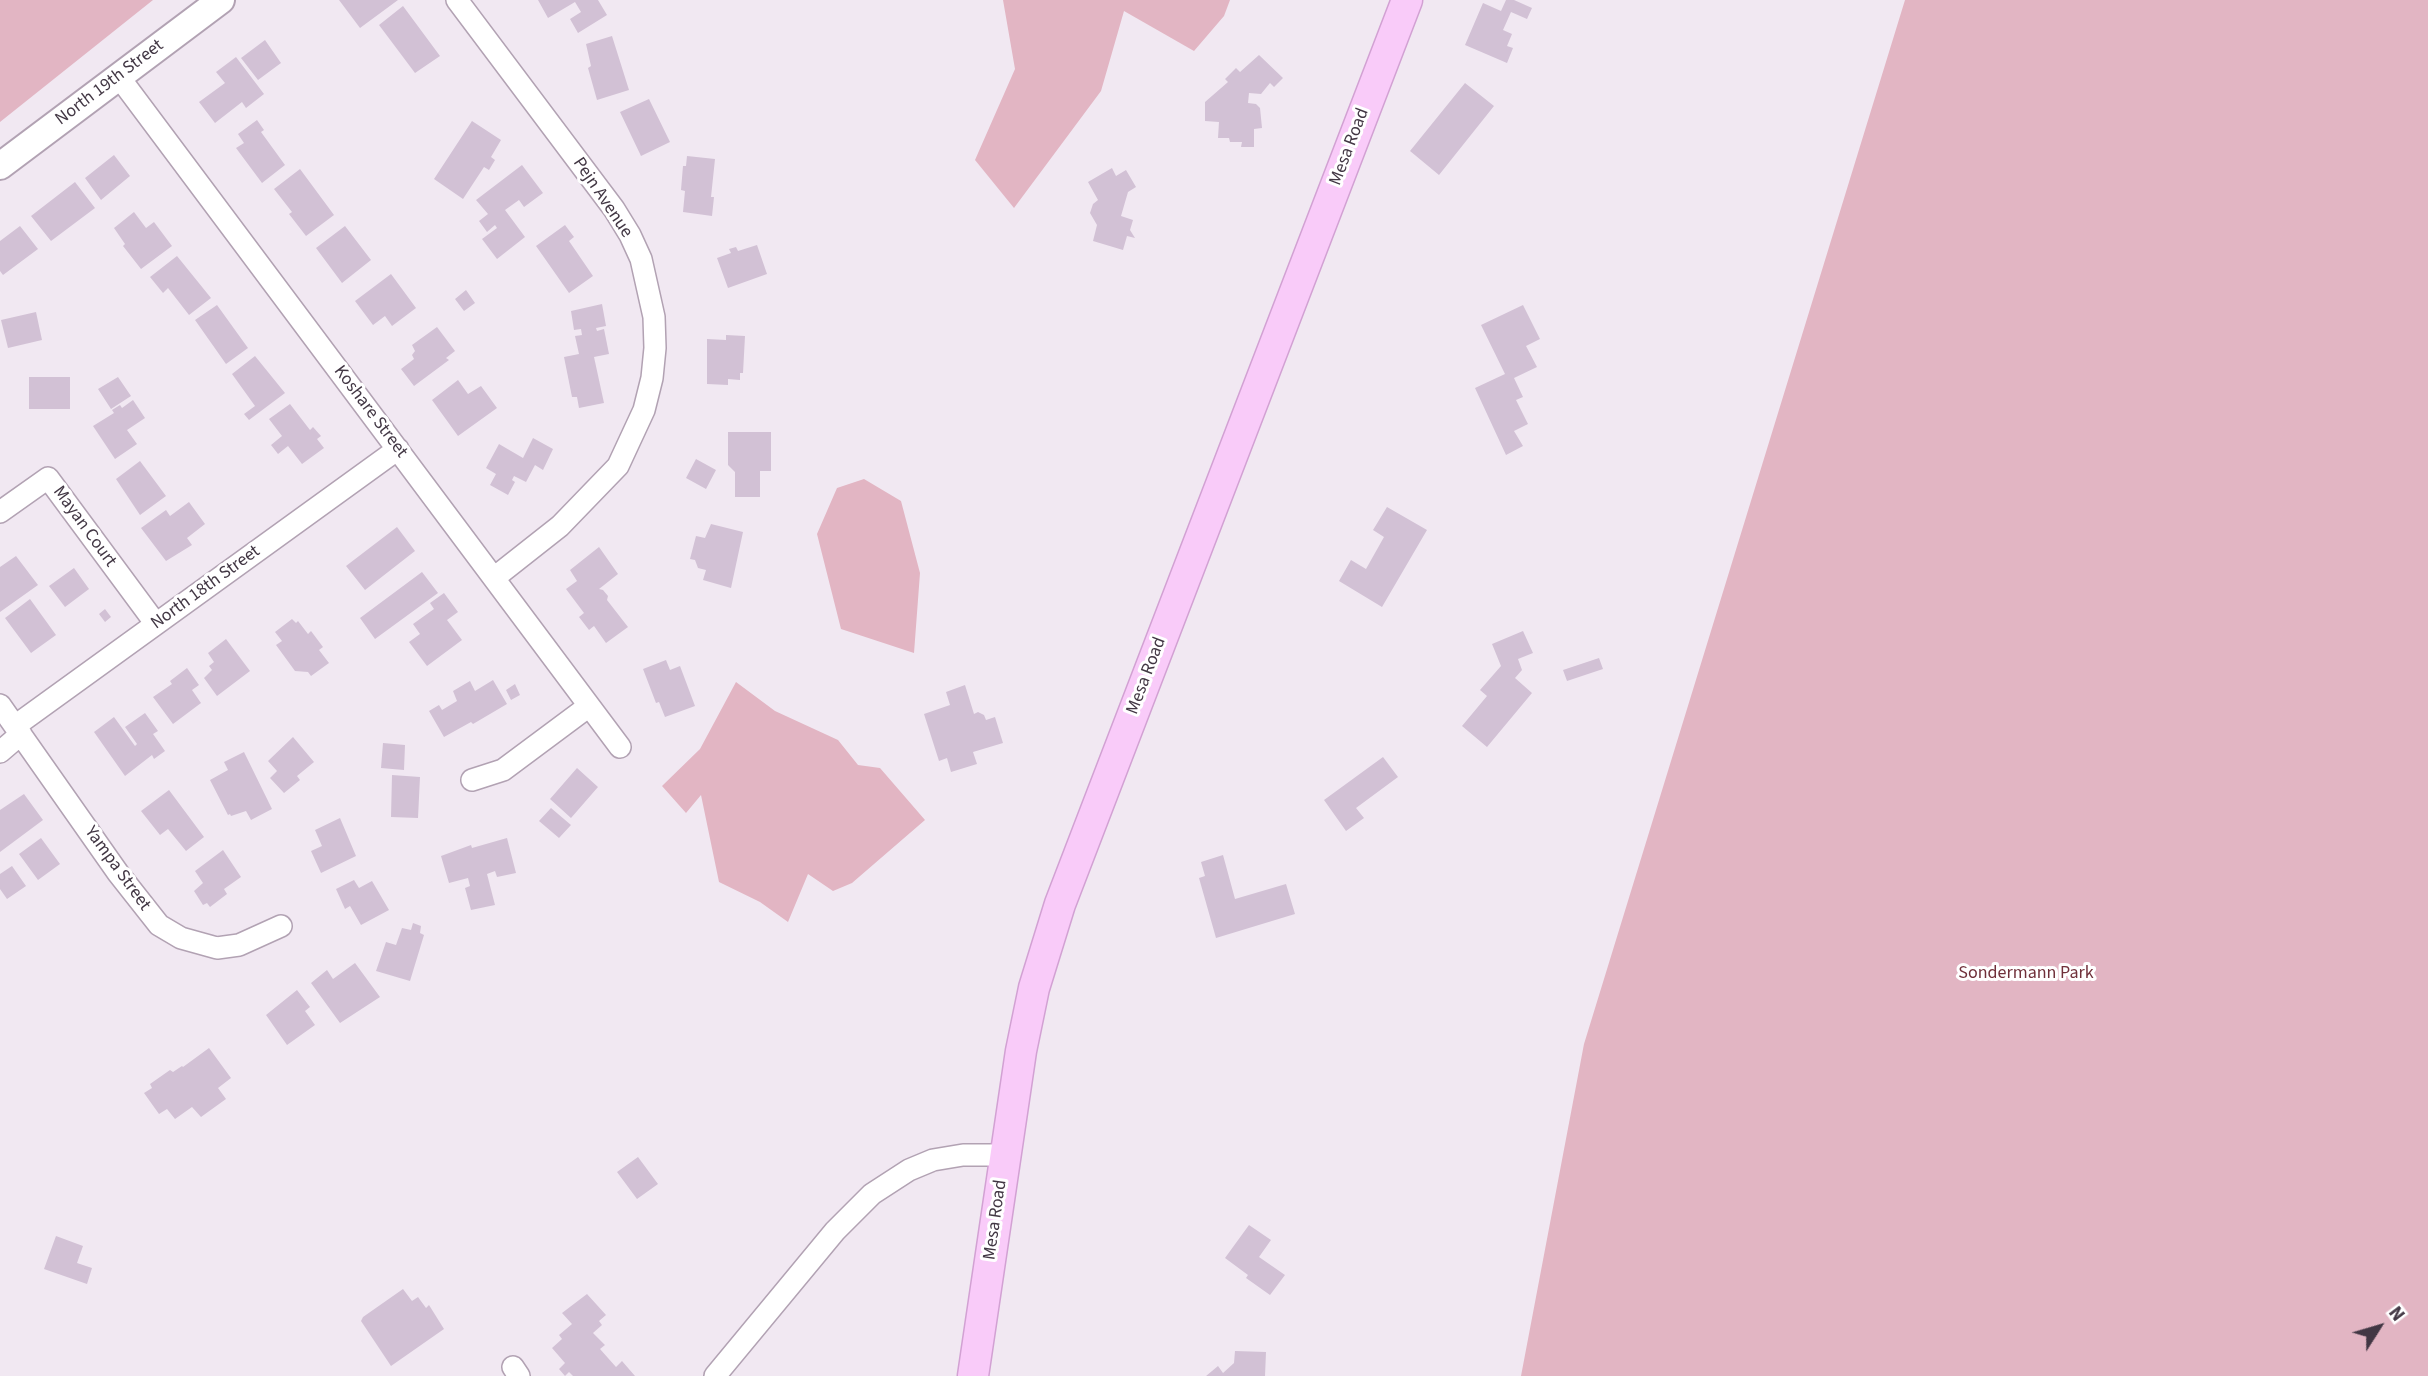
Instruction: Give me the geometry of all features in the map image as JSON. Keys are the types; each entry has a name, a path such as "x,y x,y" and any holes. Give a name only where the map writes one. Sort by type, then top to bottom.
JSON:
{"main road":[{"name":"Mesa Road","path":"973,1376 1023,1038 1034,988 1061,901 1407,0"}],"street":[{"name":"North 19th Street","path":"0,166 221,0"},
{"name":"Pejn Avenue","path":"457,0 630,234 648,285 654,317 652,377 643,410 618,466 561,526 494,578"},
{"name":"Koshare Street","path":"119,77 620,747"},
{"name":"North 18th Street","path":"0,752 18,730 156,624 398,449"},
{"name":"Mayan Court","path":"0,512 48,478 156,624"},
{"name":"Yampa Street","path":"0,705 118,873 159,925 181,938 217,948 239,945 281,926"},
{"path":"472,780 503,770 589,706"},
{"path":"715,1376 835,1231 878,1190 909,1170 933,1160 963,1155 1005,1155"}],"green space":[{"path":"0,0 153,0 0,122"},
{"path":"1003,0 1230,0 1224,16 1194,51 1124,11 1101,91 1014,208 975,160 1015,69"},
{"name":"Sondermann Park","path":"1905,0 2428,0 2428,1376 1521,1376 1584,1044"},
{"path":"864,479 901,501 920,573 914,653 841,629 817,534 837,488"},
{"path":"736,682 775,711 838,740 858,765 880,768 925,820 852,883 833,891 808,874 788,922 760,902 719,882 701,795 686,813 662,786 700,749"}],"building":[{"path":"339,0 398,0 360,28"},
{"path":"538,0 598,0 607,15 578,33 570,19 581,12 575,2 548,18"},
{"path":"1506,0 1514,0 1532,8 1527,19 1511,12 1503,30 1512,34 1507,46 1513,48 1507,63 1465,45 1483,3 1501,11"},
{"path":"403,6 440,56 415,73 379,25"},
{"path":"612,36 629,90 597,100 588,68 591,66 586,44"},
{"path":"265,40 281,63 258,80 241,58"},
{"path":"1259,55 1283,78 1274,87 1270,83 1261,94 1249,93 1248,103 1256,104 1260,108 1262,128 1254,129 1254,147 1241,147 1242,142 1218,138 1219,122 1205,121 1205,102 1228,82 1225,79 1236,68 1240,72"},
{"path":"236,57 264,94 246,108 242,102 215,123 199,102 225,83 216,72"},
{"path":"1465,83 1494,106 1439,175 1410,151"},
{"path":"649,99 670,142 641,156 620,112"},
{"path":"257,120 264,130 261,132 285,165 262,183 236,148 244,143 238,134"},
{"path":"472,121 501,140 491,157 495,160 489,170 484,167 463,199 434,179"},
{"path":"114,155 130,176 101,200 85,178"},
{"path":"687,156 715,159 712,216 683,212 685,191 681,190 683,166 686,166"},
{"path":"522,165 543,193 524,207 519,200 505,210 525,237 497,259 482,239 497,228 495,225 487,232 479,221 488,214 476,200"},
{"path":"1112,168 1116,176 1126,170 1136,187 1128,192 1121,216 1133,220 1130,230 1135,238 1127,236 1123,250 1093,241 1097,225 1090,213 1093,204 1098,200 1088,182"},
{"path":"300,169 334,215 306,236 274,189"},
{"path":"75,182 95,208 51,241 31,216"},
{"path":"134,212 146,228 154,222 172,246 141,269 123,246 125,244 114,228"},
{"path":"565,225 574,237 569,241 593,276 569,293 536,246"},
{"path":"20,226 38,249 3,275 0,271 0,241"},
{"path":"345,226 371,260 342,283 316,248"},
{"path":"757,245 767,274 728,288 717,258 731,253 729,249 736,247 738,251"},
{"path":"177,256 211,298 189,315 168,288 163,293 150,277"},
{"path":"391,274 416,308 392,326 385,316 373,325 355,301"},
{"path":"466,290 475,303 464,311 455,299"},
{"path":"602,304 606,326 596,328 597,331 604,329 609,354 594,357 604,403 579,408 577,397 572,397 564,357 579,354 575,336 582,335 581,329 574,330 571,311"},
{"path":"217,305 248,348 226,364 195,320"},
{"path":"1523,305 1540,339 1526,346 1537,367 1514,378 1523,397 1516,400 1528,424 1514,431 1523,446 1506,455 1475,388 1505,374 1481,325"},
{"path":"36,312 42,340 8,348 1,320"},
{"path":"437,327 455,351 446,358 449,360 414,386 401,369 414,359 412,355 415,351 412,345"},
{"path":"726,335 745,336 743,373 740,373 740,380 728,379 728,385 707,384 707,339 726,340"},
{"path":"255,356 285,393 249,420 244,414 255,406 232,374"},
{"path":"29,377 70,377 70,409 29,409"},
{"path":"118,377 131,396 111,409 98,389"},
{"path":"458,380 468,394 481,386 497,408 458,436 432,400"},
{"path":"133,400 145,418 127,430 137,444 115,459 93,426 114,413 112,410 120,405 122,408"},
{"path":"290,404 310,430 313,427 321,436 317,439 324,448 302,464 288,446 278,454 271,445 282,436 269,419"},
{"path":"728,432 771,432 771,471 760,471 760,497 735,497 735,472 728,465"},
{"path":"533,438 553,449 543,470 535,465 526,482 514,476 512,480 515,482 508,495 490,485 496,474 486,468 499,444 523,458"},
{"path":"696,459 716,470 706,489 686,478"},
{"path":"140,461 166,496 140,515 116,479"},
{"path":"189,502 205,524 187,538 192,545 166,561 141,528 166,510 170,516"},
{"path":"1387,507 1427,530 1382,607 1339,581 1351,560 1366,569 1384,537 1373,530"},
{"path":"711,524 743,532 731,588 703,580 706,570 698,568 695,560 690,559 696,536 705,538"},
{"path":"397,527 415,551 365,590 346,566"},
{"path":"599,547 618,574 599,589 608,596 607,600 628,627 606,643 594,626 589,630 579,617 584,613 566,589 577,581 570,570"},
{"path":"16,556 38,585 0,612 0,567"},
{"path":"74,568 89,589 65,607 49,586"},
{"path":"422,572 438,593 375,639 360,618"},
{"path":"444,593 458,612 447,620 462,640 427,666 409,642 420,634 413,624 434,609 430,603"},
{"path":"30,599 56,635 31,653 5,618"},
{"path":"105,609 111,617 105,622 99,614"},
{"path":"292,619 296,623 298,621 308,634 311,631 323,647 319,650 329,663 311,676 308,672 295,671 276,645 282,641 275,632"},
{"path":"1523,631 1533,653 1518,659 1522,670 1515,678 1532,693 1487,747 1462,726 1487,696 1480,690 1501,666 1492,644"},
{"path":"226,639 250,671 217,696 204,678 212,670 209,666 214,662 208,653"},
{"path":"1599,658 1603,669 1567,681 1563,670"},
{"path":"666,660 670,670 680,666 695,706 665,717 659,702 656,703 643,669"},
{"path":"187,668 199,685 192,690 201,703 173,724 153,697 172,684 170,681"},
{"path":"493,680 507,704 444,737 429,711 439,705 442,710 457,701 453,691 470,681 475,691"},
{"path":"515,684 520,695 511,700 506,690"},
{"path":"965,685 974,714 978,712 984,715 986,720 995,717 1003,743 973,752 977,764 951,772 947,758 939,761 924,714 950,705 946,692"},
{"path":"145,713 158,731 153,734 165,751 154,759 152,755 125,776 94,732 114,717 135,746 137,744 125,727"},
{"path":"293,737 314,762 297,776 300,780 284,793 270,778 277,771 268,761"},
{"path":"383,743 405,745 404,770 381,768"},
{"path":"244,752 272,809 251,820 246,811 228,815 210,780 228,770 224,762"},
{"path":"1383,757 1398,777 1356,808 1364,818 1346,831 1324,800"},
{"path":"577,768 598,787 571,818 550,799"},
{"path":"392,775 420,777 418,818 391,817"},
{"path":"169,790 204,837 186,851 168,829 160,835 141,811"},
{"path":"24,794 43,820 0,852 0,810"},
{"path":"551,808 571,825 559,838 539,821"},
{"path":"340,818 356,856 321,873 311,851 322,846 315,830"},
{"path":"41,838 60,864 38,880 19,854"},
{"path":"507,838 516,873 497,877 495,871 487,874 495,905 471,910 465,888 470,886 468,878 449,883 441,856 471,845 472,848"},
{"path":"223,850 241,877 224,889 227,894 210,907 207,903 203,905 194,891 203,883 195,871"},
{"path":"1223,855 1235,899 1286,884 1295,914 1216,938 1199,878 1205,876 1201,862"},
{"path":"12,866 26,886 7,899 0,889 0,874"},
{"path":"354,880 359,888 372,881 389,910 361,925 350,906 345,909 336,889"},
{"path":"413,923 421,926 420,933 424,935 410,981 376,971 386,942 396,945 402,928 411,930"},
{"path":"355,963 380,997 340,1023 311,983 327,970 333,979"},
{"path":"297,990 310,1007 305,1011 315,1025 287,1045 266,1015"},
{"path":"209,1048 231,1078 218,1088 226,1099 201,1117 192,1107 175,1119 167,1109 159,1114 144,1093 152,1088 150,1084 170,1070 173,1072 183,1067"},
{"path":"638,1157 658,1184 637,1199 617,1172"},
{"path":"1249,1225 1271,1240 1259,1257 1285,1275 1270,1295 1246,1278 1248,1275 1225,1258"},
{"path":"56,1236 83,1246 77,1263 92,1268 87,1284 44,1269"},
{"path":"403,1289 412,1301 418,1297 426,1308 429,1305 444,1329 391,1366 361,1321"},
{"path":"587,1294 606,1315 599,1321 602,1325 593,1333 605,1345 600,1349 616,1367 622,1361 635,1376 573,1376 569,1372 565,1376 559,1369 565,1363 552,1348 562,1339 559,1335 572,1324 562,1313"},
{"path":"1235,1351 1266,1352 1265,1376 1206,1376 1218,1366 1223,1373 1234,1363"}]}
